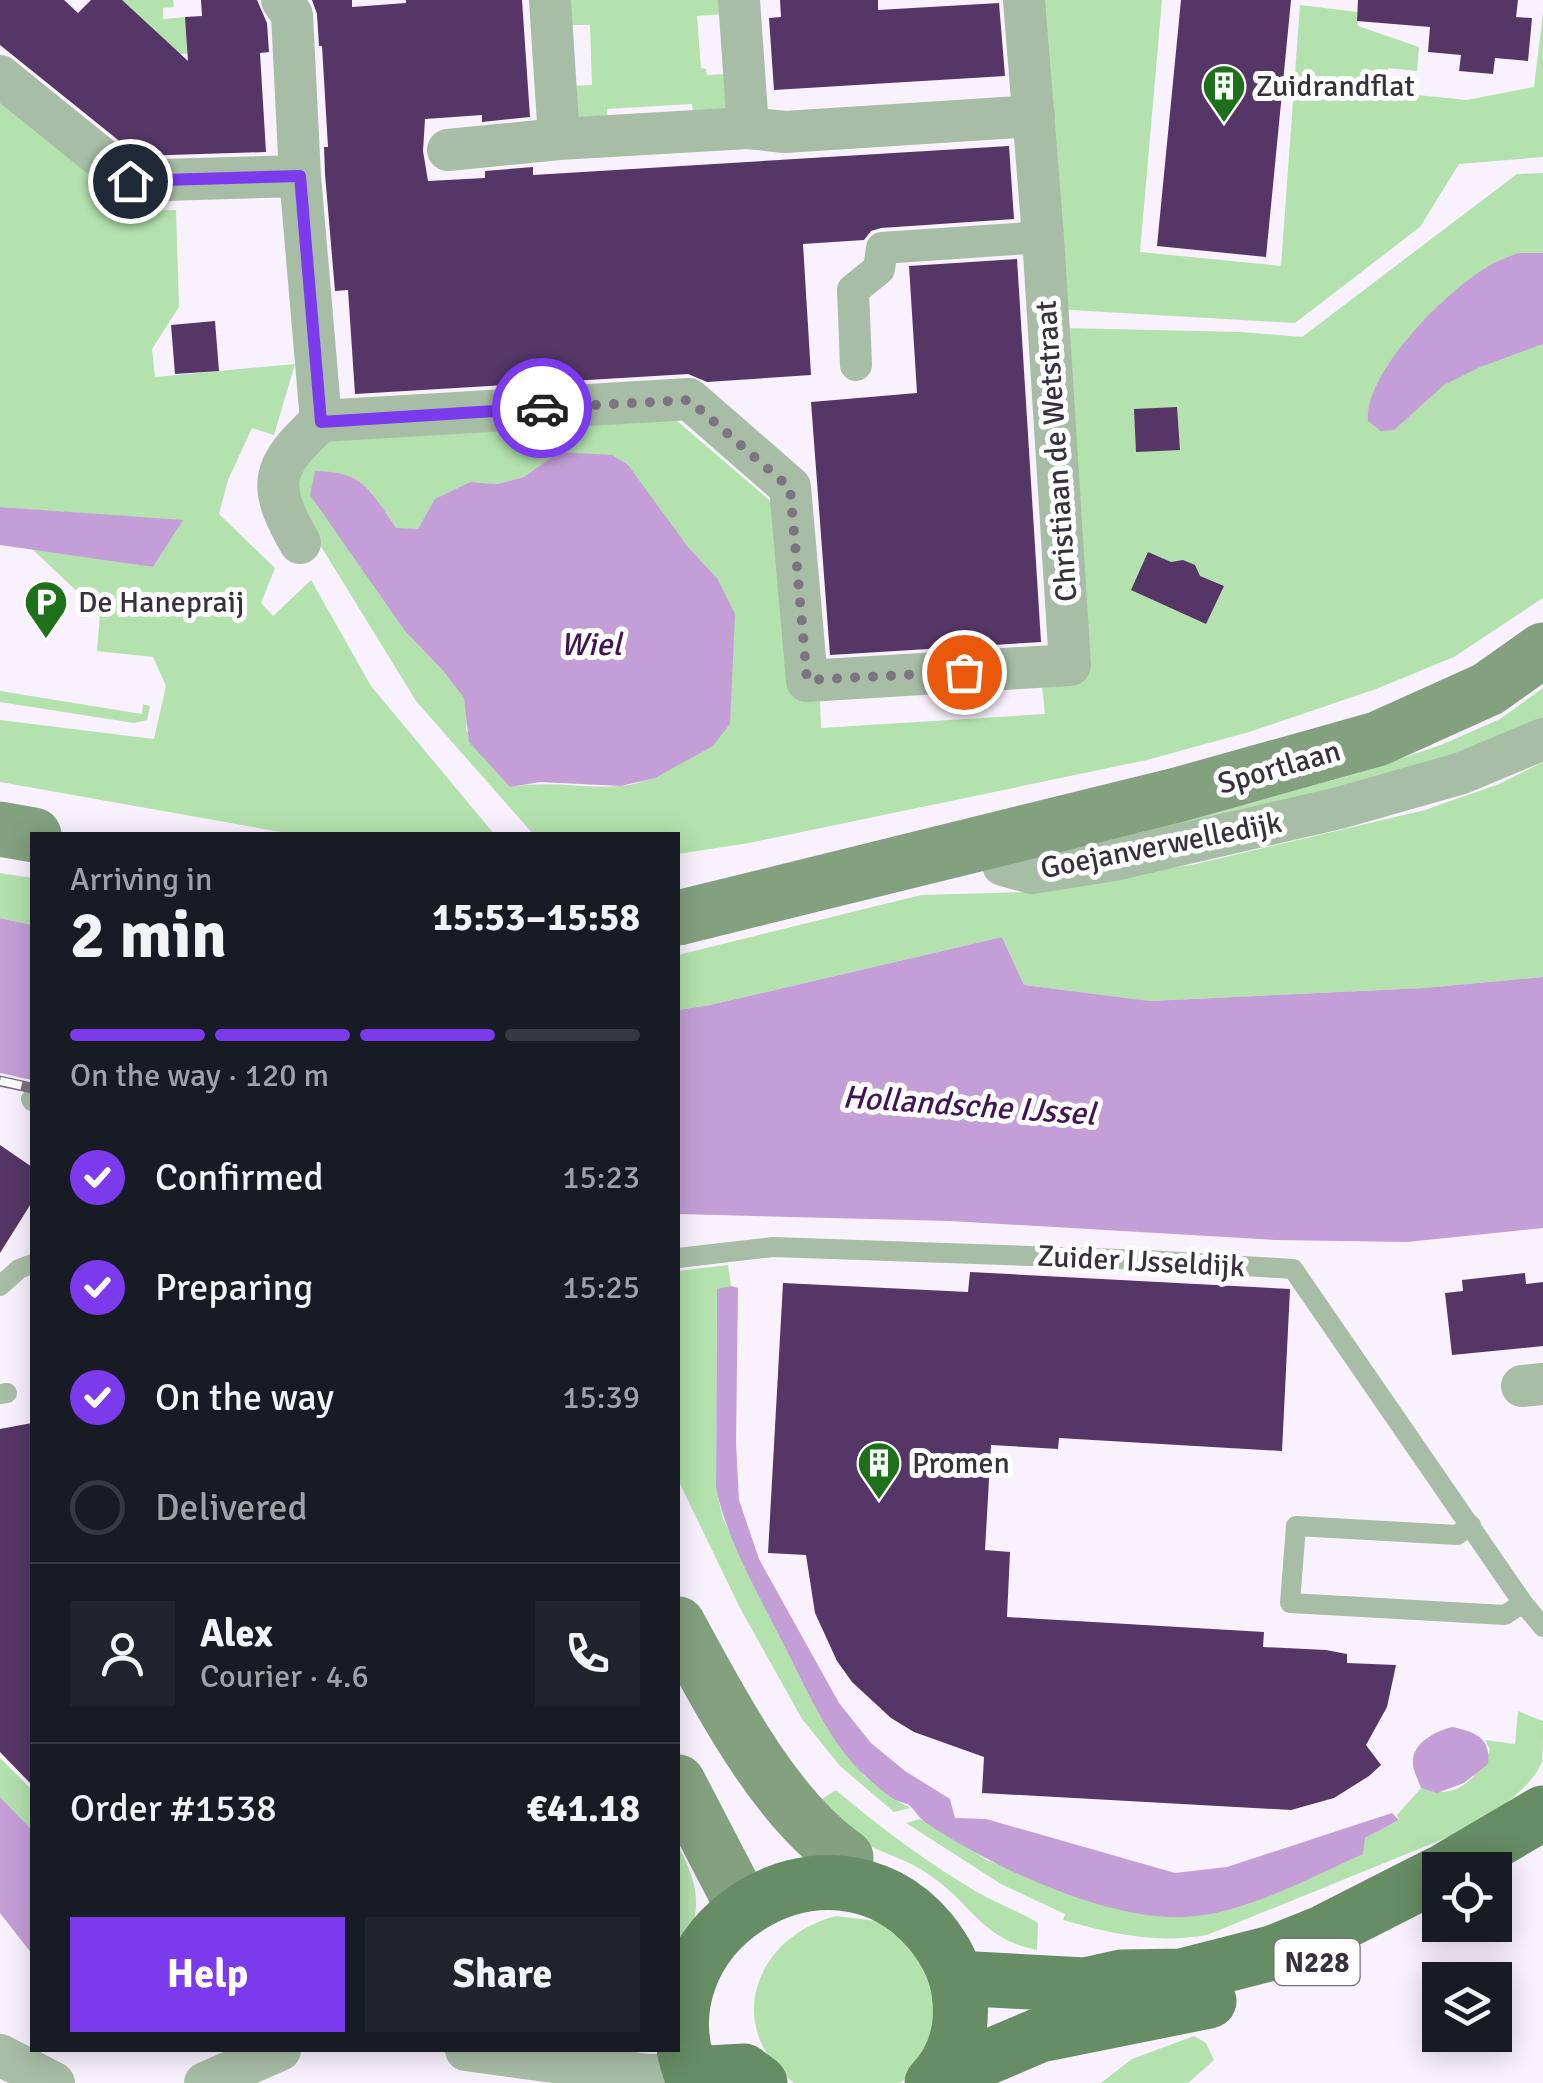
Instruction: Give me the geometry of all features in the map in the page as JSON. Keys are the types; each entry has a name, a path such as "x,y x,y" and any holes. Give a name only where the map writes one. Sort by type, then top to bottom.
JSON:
{"main road":[{"name":"Sportlaan","path":"996,838 1178,795 1378,740 1488,689 1543,650"},
{"path":"0,829 30,834"},
{"name":"Goejanverwelledijk","path":"680,917 996,838"},
{"path":"680,1628 728,1715 838,1871"},
{"path":"680,1678 805,1860 838,1871 905,1878 954,1913 975,1972 961,2010 951,2059 932,2083"},
{"path":"680,1787 733,1917"},
{"name":"N228","path":"1477,1852 1543,1813"},
{"path":"680,1822 711,1886 746,1932 721,1974 709,2011 708,2064"},
{"path":"1512,1864 1543,1848"},
{"path":"733,1917 782,1890 810,1884 838,1871"},
{"name":"N228","path":"974,2072 1040,2035 1185,1991 1322,1933 1422,1883"},
{"name":"N228","path":"974,2072 990,2017 975,1972 1085,1966 1185,1991 1266,1984 1422,1909"}],"street":[{"path":"282,0 292,14 300,176 321,422 286,458 277,479 281,509 300,544"},
{"path":"550,0 559,139"},
{"path":"738,0 767,130"},
{"name":"Christiaan de Wetstraat","path":"321,422 689,400 790,488 807,680 1070,666 1024,0"},
{"path":"0,76 130,181 300,176"},
{"path":"448,150 559,139 1034,116"},
{"path":"856,365 853,290 878,269 882,248 1043,238"},
{"name":"Goejanverwelledijk","path":"996,838 1003,865 1032,873 1114,860 1339,808 1462,773 1543,738"},
{"path":"205,2083 275,2052"},
{"path":"486,2053 608,2058 649,2075 708,2064"},
{"path":"0,2056 54,2083"}],"lane":[{"name":"Zuider IJsseldijk","path":"680,1258 773,1247 1293,1269 1543,1627"},
{"path":"0,1286 30,1265"},
{"path":"1472,1525 1457,1535 1296,1526 1290,1603 1505,1615 1523,1603"}],"green space":[{"path":"122,0 173,0 174,7 163,8 163,19 187,17 216,52 164,55"},
{"path":"561,0 725,0 725,14 697,16 701,68 706,69 707,75 728,74 730,106 722,115 694,118 692,104 607,109 608,124 582,127 565,86 592,85 590,25 563,25"},
{"path":"1039,0 1162,0 1140,252 1281,266 1300,5 1357,12 1358,26 1419,47 1417,71 1388,68 1387,92 1467,100 1534,87 1543,13 1543,157 1459,164 1420,227 1295,323 1054,309"},
{"path":"0,96 132,211 176,210 179,307 152,349 155,377 295,364 274,435 252,428 228,480 219,514 275,568 261,603 273,616 311,580 371,686 493,832 281,832 0,782 0,720 154,739 166,686 153,657 97,651 100,613 31,548 153,567 182,521 0,507"},
{"path":"1543,173 1543,598 1454,657 1376,689 1249,732 1147,760 749,843 680,854 680,832 531,832 416,701 314,535 295,495 299,461 331,439 670,415 774,504 820,701 821,728 1045,714 1042,686 1057,685 1065,328 1302,337 1517,174","holes":["559,452 688,547 717,578 730,724 679,763 637,783 607,787 510,787 466,730 468,712 464,698 405,631 375,585 370,491 396,529 418,529 436,499 470,482 497,484 524,477"]},
{"path":"1543,688 1543,727 1454,765 1085,848 1355,774 1441,745 1500,719"},
{"path":"0,691 142,714 143,704 150,706 147,720 134,723 0,702"},
{"path":"1543,762 1543,977 1424,988 1150,1001 1024,985 1002,937 680,1010 680,955 921,895 1025,892 1196,864 1425,810 1499,784"},
{"path":"0,873 30,878 30,925 0,918"},
{"path":"728,1265 731,1286 717,1290 716,1488 723,1519 822,1718 864,1776 911,1808 894,1812 840,1766 802,1719 740,1608 681,1486 680,1271"},
{"path":"1518,1711 1543,1721 1542,1762 1528,1783 1497,1810 1463,1831 1207,1935 1135,1936 1063,1920 1065,1914 1001,1884 906,1823 920,1819 987,1860 1093,1901 1365,1838 1399,1820 1397,1815 1421,1788 1445,1792 1471,1779 1490,1750 1485,1740 1515,1744"},
{"path":"0,1758 30,1788 30,1828 0,1797"},
{"path":"836,1790 939,1868 1038,1923 1037,1950 1018,1945 989,1929 931,1876 848,1835 811,1806"},
{"path":"680,1850 696,1894 690,1935 680,1963"},
{"path":"836,1916 877,1921 925,1958 939,2018 913,2073 900,2083 794,2083 772,2061 759,2037 754,2012 757,1987 768,1964 785,1943 808,1927"},
{"path":"1194,2036 1206,2043 1214,2060 1188,2083 1101,2083 1132,2059"}],"water":[{"path":"1518,253 1543,253 1543,344 1444,385 1394,430 1381,431 1368,421 1370,401 1379,379 1412,334 1472,277"},
{"name":"Wiel","path":"559,452 612,455 628,465 688,547 717,578 735,614 730,724 713,746 655,778 621,786 540,782 510,787 469,742 464,698 405,631 310,495 315,471 345,475 364,486 396,528 418,529 435,499 470,482 497,484 524,477"},
{"path":"0,507 183,520 153,567 0,545"},
{"path":"0,918 30,925 30,1080 0,1073"},
{"name":"Hollandsche IJssel","path":"1002,937 1024,985 1150,1001 1424,988 1543,977 1543,1228 1407,1242 1275,1240 950,1221 680,1214 680,1010"},
{"path":"738,1288 739,1500 759,1559 839,1703 871,1743 905,1771 950,1799 955,1818 986,1819 1175,1873 1227,1867 1392,1813 1399,1820 1365,1838 1363,1854 1276,1893 1208,1914 1154,1916 1085,1900 1015,1872 951,1839 909,1805 883,1792 839,1746 818,1712 744,1566 721,1508 716,1488 717,1289"},
{"path":"1452,1727 1468,1731 1484,1742 1488,1764 1464,1783 1437,1793 1421,1788 1413,1767 1416,1750 1432,1735"},
{"path":"0,1797 30,1828 30,1951 0,1913"}],"building":[{"path":"0,0 64,0 78,13 91,0 122,0 188,61 185,17 202,16 201,0 257,0 267,23 269,52 260,53 266,152 138,156 0,45"},
{"path":"312,0 352,0 352,7 406,0 522,0 530,117 482,122 482,115 425,119 423,151 428,181 485,178 485,171 533,167 533,175 1009,146 1014,219 881,228 871,231 864,240 803,244 811,375 707,382 688,374 355,394 348,290 335,291 325,174 324,147 328,147 322,46"},
{"path":"780,0 878,0 878,10 999,3 1005,76 774,90 769,18 781,17"},
{"name":"Zuidrandflat","path":"1181,0 1291,0 1266,257 1157,246"},
{"path":"1358,0 1518,0 1516,17 1532,18 1528,61 1495,58 1493,74 1459,71 1461,55 1428,52 1430,27 1357,21"},
{"path":"1017,259 1041,642 830,655 811,402 917,393 909,266"},
{"path":"215,321 219,371 175,374 171,325"},
{"path":"1177,407 1180,450 1136,452 1134,409"},
{"path":"1148,552 1171,562 1183,560 1195,565 1200,576 1224,586 1206,624 1131,590"},
{"path":"0,1145 30,1166 30,1205 0,1253"},
{"name":"Promen","path":"970,1272 1290,1289 1282,1451 1059,1438 1058,1449 991,1445 985,1550 1010,1552 1007,1617 1264,1632 1263,1647 1326,1650 1347,1654 1347,1663 1396,1665 1387,1707 1366,1745 1381,1765 1369,1776 1334,1798 1291,1810 982,1793 984,1757 914,1732 891,1718 852,1682 837,1661 815,1613 806,1555 768,1553 783,1283 968,1292"},
{"path":"1525,1273 1526,1284 1543,1282 1543,1346 1452,1355 1445,1293 1463,1291 1462,1280"},
{"path":"30,1423 30,1783 0,1752 0,1429"}],"railway":[{"path":"0,1081 30,1088"}],"way so far":[{"path":"542,408 689,400 790,488 807,680 964,672"}],"place":[{"name":"Zuidrandflat","path":"1224,124"},
{"name":"De Hanepraij","path":"46,640"},
{"name":"Promen","path":"879,1501"}],"route":[{"path":"130,181 300,176 321,422 542,408"}]}
